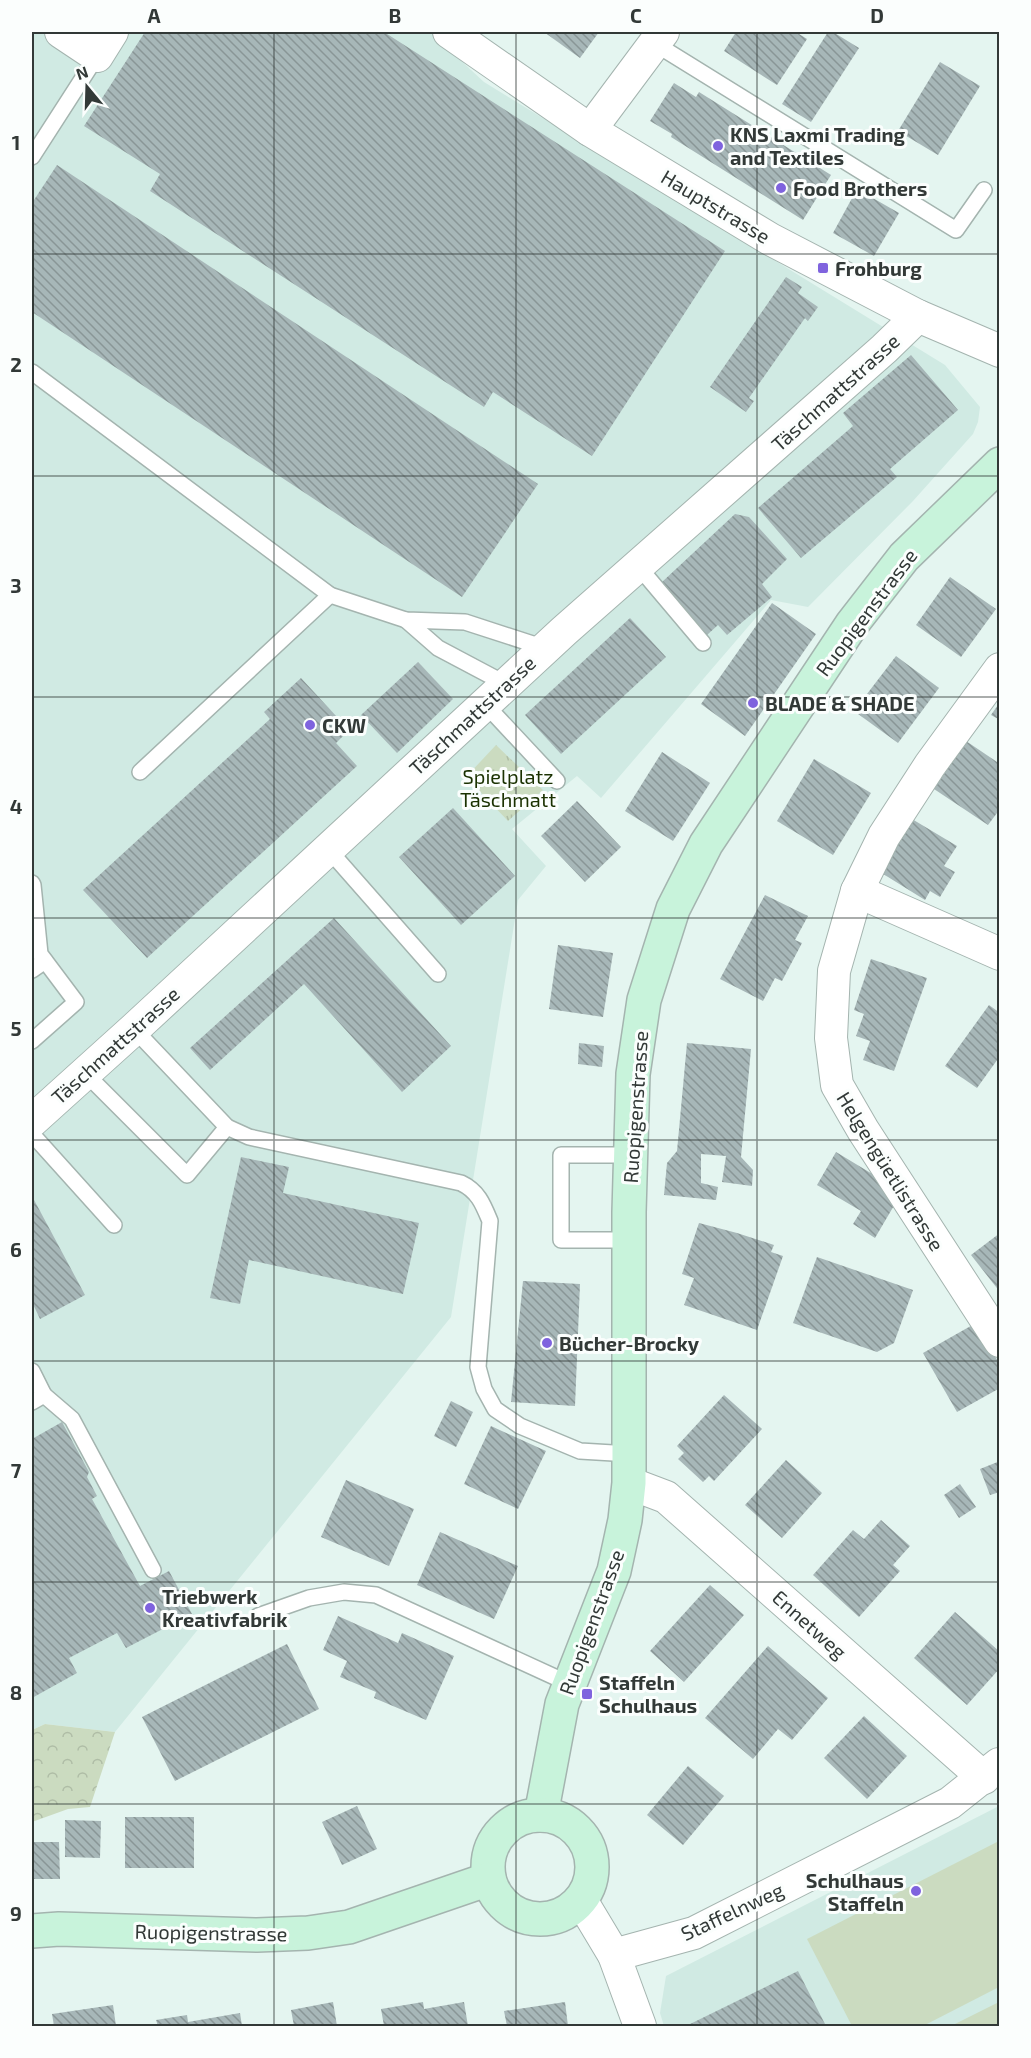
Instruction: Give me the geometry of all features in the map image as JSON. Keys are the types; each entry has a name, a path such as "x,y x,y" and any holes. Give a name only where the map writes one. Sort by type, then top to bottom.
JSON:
{"street":[{"path":"61,32 105,44"},
{"name":"Hauptstrasse","path":"449,32 590,130 770,239 918,316 999,351"},
{"path":"590,130 658,37"},
{"name":"Täschmattstrasse","path":"32,1121 545,648 884,349 918,316"},
{"name":"Ruopigenstrasse","path":"541,1815 562,1704 614,1571 625,1520 630,1468 629,1240 633,1074 644,1000 673,909 706,844 859,615 904,557 999,464"},
{"name":"Helgengüetlistrasse","path":"999,669 930,765 884,836 857,891 834,971 831,1038 837,1085 863,1130 999,1341"},
{"path":"857,891 999,954"},
{"name":"Ennetweg","path":"630,1468 992,1771"},
{"name":"Staffelnweg","path":"614,1955 694,1933 950,1803 992,1771"},
{"path":"541,1815 560,1819 576,1829 588,1845 592,1864 590,1883 581,1900 566,1913 548,1918 528,1918 511,1910 497,1897 489,1879 488,1860 494,1842 506,1828 522,1818 541,1815"},
{"name":"Ruopigenstrasse","path":"32,1931 59,1929 257,1935 308,1933 349,1927 489,1879"},
{"path":"581,1900 614,1955 640,2026"}],"lane":[{"path":"658,37 956,230 984,190"},
{"path":"32,157 105,44"},
{"path":"34,379 330,595 406,620 465,622 545,648"},
{"path":"638,566 702,643"},
{"path":"140,772 330,595"},
{"path":"406,620 495,694 558,781"},
{"path":"328,849 438,974"},
{"path":"32,883 40,954 76,1002 32,1041"},
{"path":"32,970 45,961"},
{"path":"134,1029 227,1127 249,1137 461,1183 472,1188 482,1201 490,1221 478,1367 484,1389 495,1408 520,1426 580,1451 630,1468"},
{"path":"85,1073 187,1176 227,1127"},
{"path":"32,1134 114,1225"},
{"path":"629,1240 561,1240 561,1155 630,1155"},
{"path":"32,1371 38,1398 72,1419 153,1570"},
{"path":"258,1616 309,1598 344,1592 376,1595 570,1684"}],"shaded area":[{"path":"32,32 430,32 484,82 945,365 980,407 978,422 973,434 913,501 808,607 771,600 601,798 577,776 512,829 546,866 518,900 451,1317 115,1732 45,1724 32,1730"},
{"name":"Schulhaus Staffeln","path":"999,1806 999,2026 664,2026 660,2013 666,1976"}],"green space":[{"name":"Spielplatz Täschmatt","path":"496,745 543,790 508,821 466,777"},
{"path":"45,1724 115,1732 90,1807 68,1809 32,1822 32,1730"},
{"path":"997,1842 1000,1846 999,1987 923,2026 852,2026 807,1939"},
{"path":"999,2002 999,2026 951,2026"}],"building":[{"path":"145,32 384,32 725,251 592,456 493,392 484,407 150,191 160,174 84,126"},
{"path":"544,32 599,32 580,58"},
{"path":"736,32 796,32 807,39 777,85 724,51"},
{"path":"828,32 833,32 859,48 811,122 782,104"},
{"path":"940,62 980,86 938,155 898,131"},
{"path":"674,83 696,97 699,92 831,175 803,220 671,137 672,134 650,121"},
{"path":"57,165 538,484 462,597 32,312 32,203"},
{"path":"857,189 899,213 874,256 833,233"},
{"path":"786,277 802,287 798,293 818,307 808,321 805,318 749,398 754,401 746,412 710,387"},
{"path":"911,355 958,410 890,469 897,477 801,558 758,508 853,426 843,413"},
{"path":"735,514 749,517 787,559 762,584 772,597 727,635 718,625 707,635 662,582"},
{"path":"950,577 996,609 961,657 916,625"},
{"path":"772,603 816,634 745,736 701,704"},
{"path":"630,618 666,657 561,754 525,715"},
{"path":"896,656 939,688 898,743 854,711"},
{"path":"418,662 453,699 397,753 361,715"},
{"path":"301,678 349,730 336,743 357,766 147,958 83,890 270,719 264,712"},
{"path":"1000,702 1000,720 991,715"},
{"path":"966,741 1000,764 1000,809 988,825 934,789"},
{"path":"662,752 710,783 673,841 625,811"},
{"path":"814,759 871,793 833,855 777,821"},
{"path":"577,801 621,847 585,882 541,836"},
{"path":"453,808 515,876 461,925 399,857"},
{"path":"912,819 957,846 944,866 955,872 940,897 930,891 925,900 880,872"},
{"path":"765,895 808,916 795,940 802,943 782,981 775,978 763,1001 720,979"},
{"path":"334,918 451,1046 402,1092 304,984 210,1070 190,1048"},
{"path":"558,945 613,953 603,1017 549,1009"},
{"path":"871,959 927,978 894,1071 863,1060 870,1041 856,1036 864,1014 854,1010"},
{"path":"989,1005 1000,1013 1000,1056 977,1088 945,1066"},
{"path":"579,1043 604,1046 602,1067 578,1064"},
{"path":"687,1043 751,1049 741,1157 753,1170 752,1186 722,1182 726,1156 701,1154 701,1183 718,1187 716,1200 664,1195 667,1163 677,1151"},
{"path":"836,1152 902,1192 875,1238 853,1224 861,1211 817,1185"},
{"path":"241,1157 289,1167 283,1193 419,1223 403,1294 249,1260 240,1304 210,1298"},
{"path":"33,1198 85,1295 40,1319 32,1302"},
{"path":"699,1223 774,1245 771,1252 783,1256 757,1330 684,1305 694,1278 682,1274"},
{"path":"1000,1233 1000,1292 971,1255"},
{"path":"817,1257 913,1290 894,1343 877,1352 793,1323"},
{"name":"Bücher-Brocky","path":"523,1281 580,1284 575,1406 511,1402"},
{"path":"976,1323 1000,1365 1000,1388 957,1412 923,1353"},
{"path":"724,1395 762,1429 714,1481 709,1476 703,1482 678,1459 684,1453 677,1446"},
{"path":"451,1401 473,1412 456,1447 434,1436"},
{"path":"62,1422 89,1472 87,1477 97,1496 92,1499 140,1586 169,1571 192,1614 126,1648 117,1633 69,1658 77,1673 32,1698 32,1439"},
{"path":"491,1426 546,1451 518,1509 464,1484"},
{"path":"786,1460 822,1493 782,1538 745,1505"},
{"path":"1000,1461 1000,1492 990,1495 980,1469"},
{"path":"346,1480 414,1509 389,1566 321,1537"},
{"path":"960,1484 976,1507 959,1518 944,1495"},
{"path":"881,1520 910,1546 893,1565 900,1571 859,1617 813,1575 853,1530 864,1539"},
{"path":"440,1532 518,1566 494,1619 417,1585"},
{"path":"710,1585 744,1615 684,1682 650,1651"},
{"path":"955,1612 1000,1652 1000,1668 967,1705 914,1658"},
{"path":"338,1616 398,1643 402,1633 454,1656 426,1720 374,1698 376,1692 340,1677 347,1661 323,1650"},
{"path":"287,1644 319,1709 175,1781 142,1717"},
{"path":"768,1646 828,1698 792,1740 778,1729 753,1759 705,1718"},
{"path":"864,1716 907,1756 867,1799 824,1758"},
{"path":"688,1766 724,1796 683,1845 647,1815"},
{"path":"357,1806 377,1849 342,1865 322,1822"},
{"path":"125,1817 194,1817 194,1868 125,1868"},
{"path":"65,1820 101,1821 100,1858 65,1857"},
{"path":"32,1842 59,1842 60,1879 32,1879"},
{"path":"798,1971 826,2026 686,2026"},
{"path":"333,2002 337,2026 294,2026 291,2010"},
{"path":"423,2002 424,2009 464,2002 468,2026 384,2026 381,2009"},
{"path":"565,2002 568,2026 507,2026 504,2011"},
{"path":"113,2005 116,2026 54,2026 52,2014"},
{"path":"240,2013 242,2026 158,2026 156,2020 187,2015 188,2022"}],"place":[{"name":"KNS Laxmi Trading and Textiles","path":"718,146"},
{"name":"Food Brothers","path":"781,188"},
{"name":"Frohburg","path":"823,268"},
{"name":"BLADE & SHADE","path":"753,703"},
{"name":"CKW","path":"310,725"},
{"name":"Bücher-Brocky","path":"547,1343"},
{"name":"Triebwerk Kreativfabrik","path":"150,1608"},
{"name":"Staffeln Schulhaus","path":"587,1694"},
{"name":"Schulhaus Staffeln","path":"916,1891"}]}
